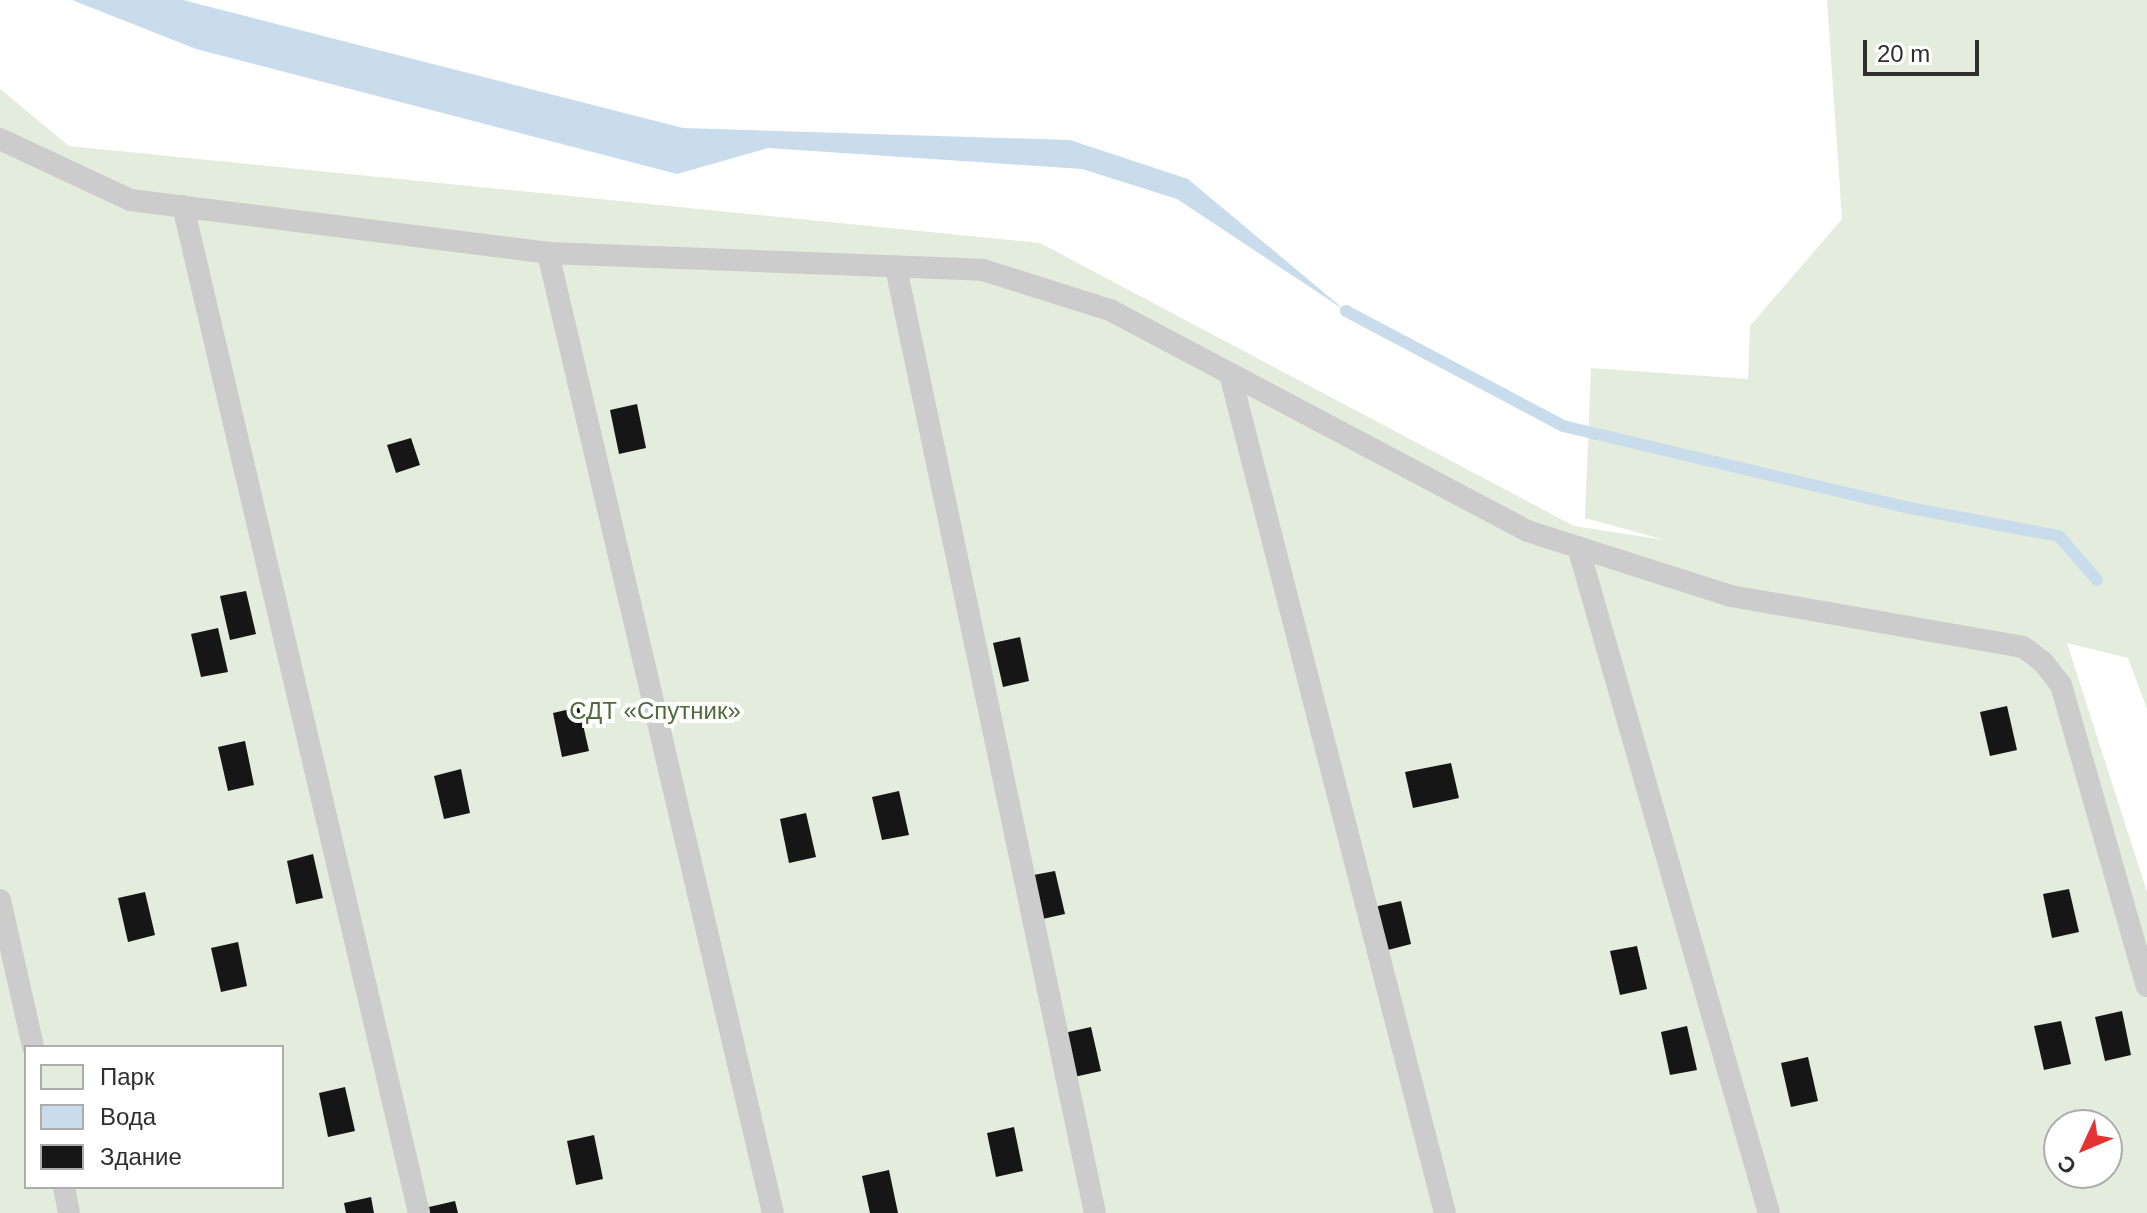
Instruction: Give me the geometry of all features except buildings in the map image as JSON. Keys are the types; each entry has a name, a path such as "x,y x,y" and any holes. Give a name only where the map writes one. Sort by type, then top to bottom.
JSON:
{"lane":[{"path":"0,139 130,200 548,253 983,270 1096,305 1527,531 1731,596 2023,647 2043,662 2061,685 2147,986"},
{"path":"183,206 419,1213"},
{"path":"548,253 773,1213"},
{"path":"896,268 1095,1213"},
{"path":"1230,374 1445,1213"},
{"path":"1578,547 1769,1213"},
{"path":"0,900 33,1045"},
{"path":"64,1189 69,1213"}],"green space":[{"name":"СДТ «Спутник»","path":"1827,0 2147,0 2147,709 2128,658 2067,643 2147,892 2147,1213 0,1213 0,89 69,146 1040,243 1574,526 1665,540 1585,518 1591,368 1748,379 1750,326 1842,219"}],"water":[{"path":"72,0 183,0 683,128 1070,140 1188,179 1346,311 1177,199 1082,169 768,148 677,174 196,49"}],"waterway":[{"path":"1346,311 1563,426 1905,507 2059,536 2097,580"}]}
